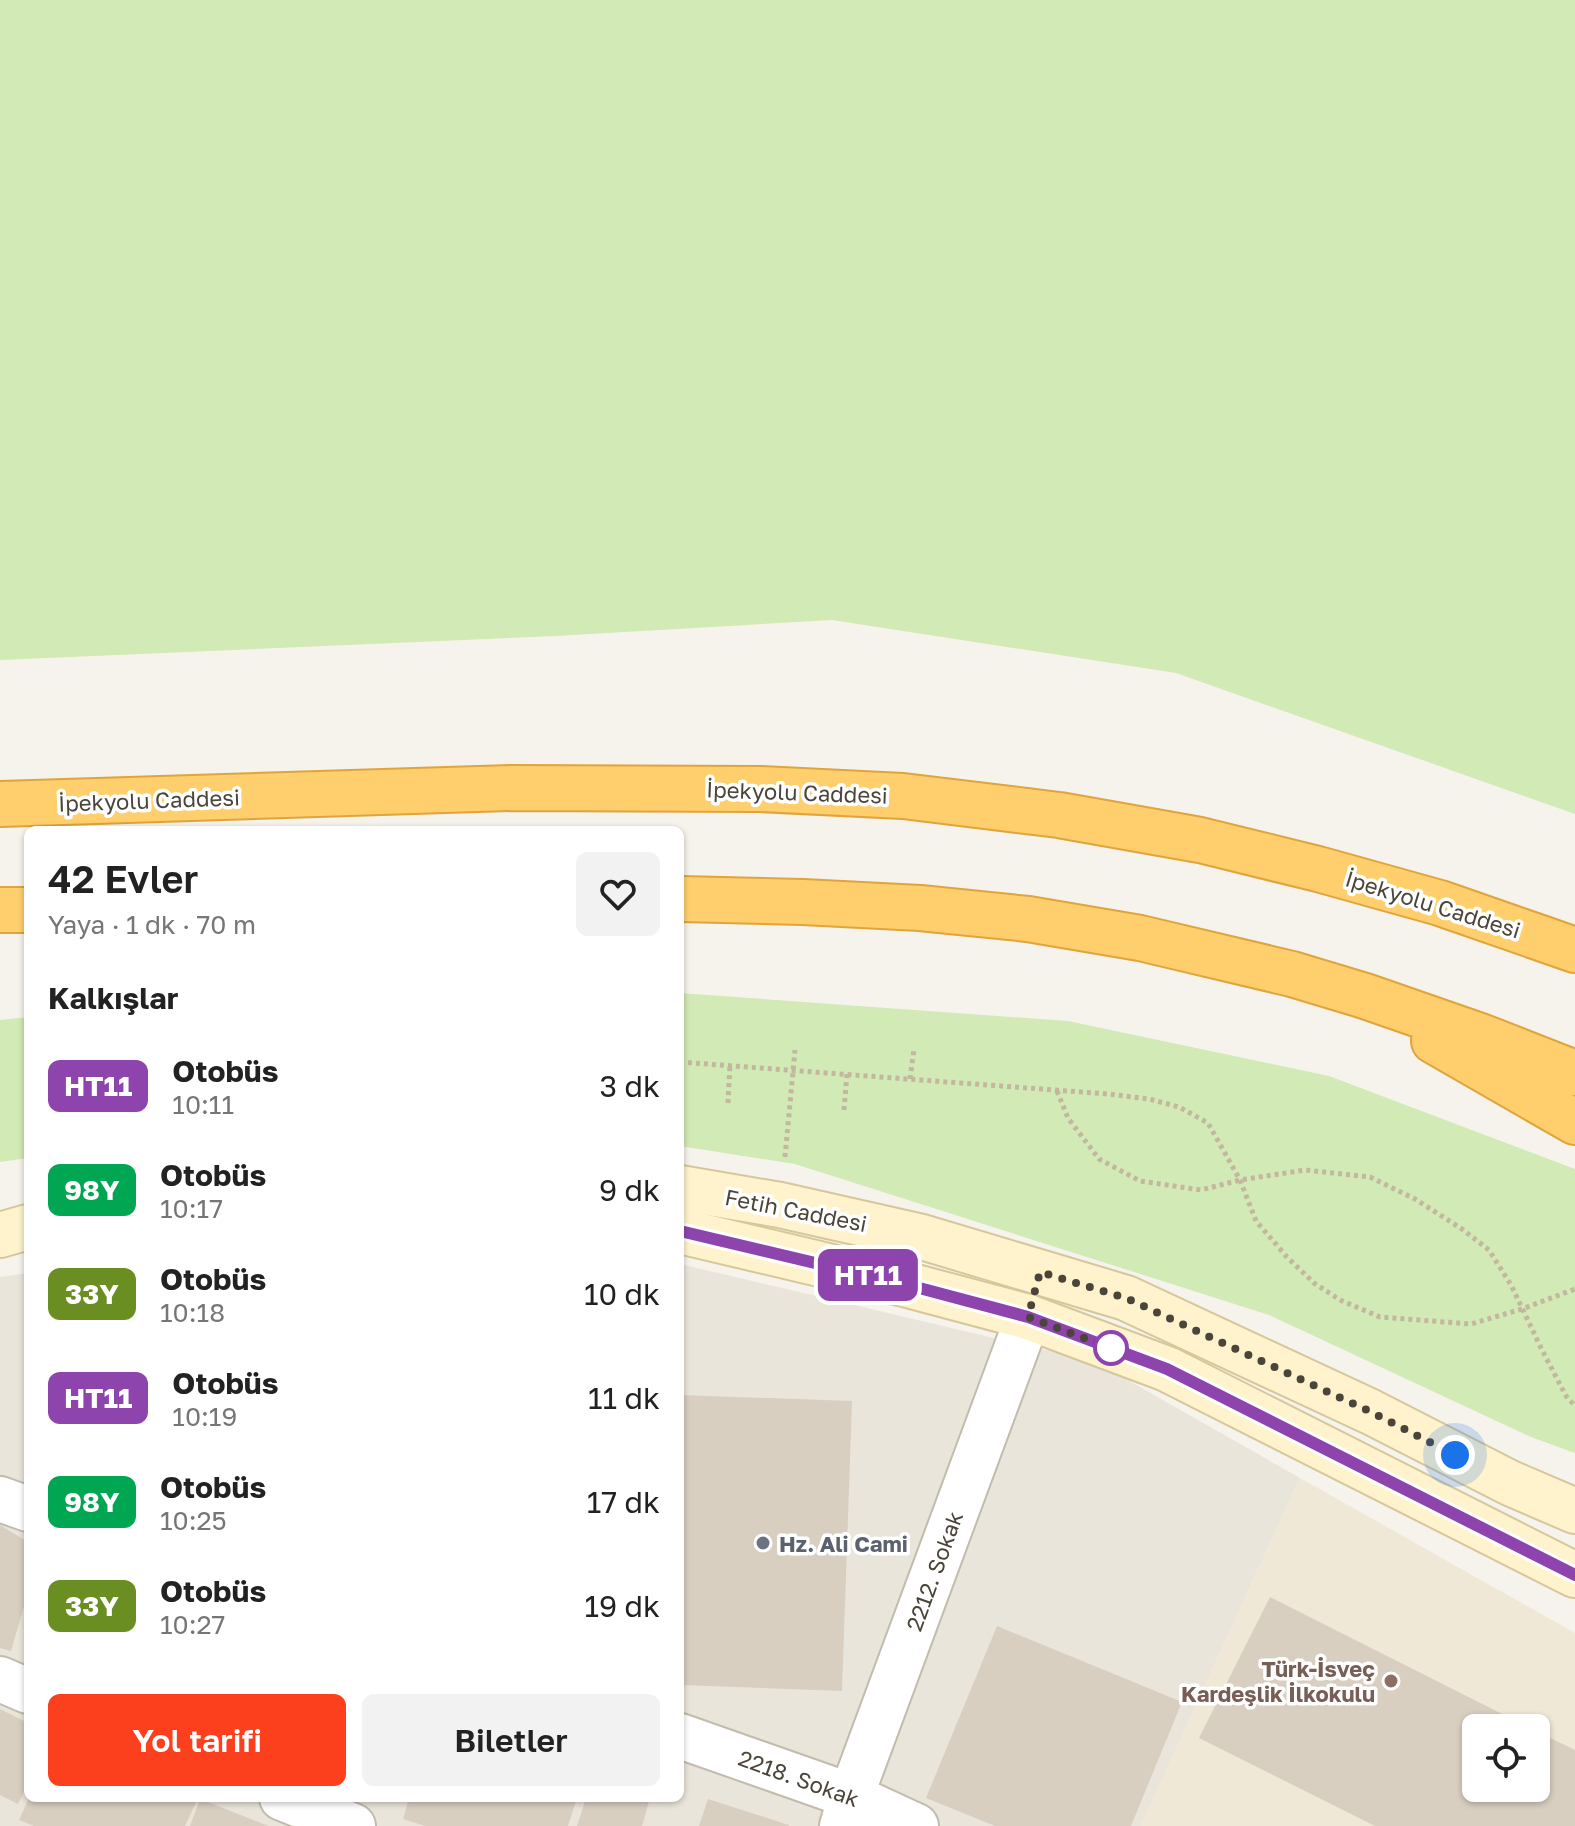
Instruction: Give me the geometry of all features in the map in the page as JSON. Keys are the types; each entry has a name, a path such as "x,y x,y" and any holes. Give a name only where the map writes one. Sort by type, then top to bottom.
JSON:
{"highway":[{"path":"0,785 88,803"},
{"name":"İpekyolu Caddesi","path":"0,804 512,788 760,789 903,796 1059,815 1200,840 1440,903 1575,950"},
{"path":"684,899 920,908 1028,919 1140,938 1292,974 1365,996 1575,1073"},
{"path":"0,910 24,910"},
{"path":"1365,996 1445,1047 1575,1122"}],"main road":[{"name":"Fetih Caddesi","path":"684,1189 780,1205 922,1237 1126,1298 1371,1412 1510,1483 1575,1511"},
{"path":"0,1235 24,1228"},
{"name":"Fetih Caddesi","path":"684,1232 1028,1317 1167,1369 1575,1575"},
{"path":"1028,1317 1040,1272"}],"street":[{"name":"2212. Sokak","path":"847,1811 1028,1317"},
{"path":"0,1499 24,1508"},
{"path":"0,1679 24,1689"},
{"name":"2218. Sokak","path":"684,1738 847,1811 916,1826"},
{"path":"292,1802 353,1826"}],"path":[{"path":"910,1079 914,1049"},
{"path":"780,1205 795,1050"},
{"path":"684,1062 1135,1097 1179,1107 1208,1123 1240,1180 1256,1221 1314,1283 1340,1300 1380,1317 1471,1324 1575,1289"},
{"path":"728,1103 730,1065"},
{"path":"844,1110 847,1074"},
{"path":"1057,1091 1068,1118 1099,1159 1140,1181 1201,1190 1240,1180 1305,1170 1370,1177 1415,1199 1489,1250 1511,1285 1566,1396 1575,1406"}],"shaded area":[{"path":"684,1265 1096,1362 1300,1478 1141,1826 0,1826 0,1277 24,1274 24,1802 684,1802"},
{"name":"Türk-İsveç Kardeşlik İlkokulu","path":"1300,1478 1575,1633 1575,1826 1141,1826"}],"green space":[{"path":"0,0 1575,0 1575,814 1176,673 832,620 555,636 0,660"},
{"path":"684,993 1068,1021 1329,1076 1575,1169 1575,1453 1531,1437 1269,1315 795,1164 684,1147"},
{"path":"24,1017 24,1159 0,1162 0,1020"}],"building":[{"name":"Hz. Ali Cami","path":"684,1395 852,1401 842,1691 684,1685"},
{"path":"0,1525 24,1540 24,1607 11,1651 0,1648"},
{"path":"1270,1597 1502,1714 1462,1714 1462,1802 1550,1802 1550,1738 1575,1750 1575,1826 1375,1826 1199,1738"},
{"path":"997,1626 1182,1702 1131,1826 995,1826 926,1798"},
{"path":"0,1709 24,1721 24,1792 18,1804 0,1795"},
{"path":"708,1799 789,1825 789,1826 699,1826"},
{"path":"27,1802 196,1802 185,1826 34,1826 19,1820"},
{"path":"199,1802 208,1802 269,1826 190,1826"},
{"path":"408,1802 576,1802 568,1826 425,1826 403,1819"},
{"path":"585,1802 649,1802 642,1826 577,1826"}],"bus line":[{"name":"HT11","path":"684,1232 1028,1317 1167,1369 1575,1575"}],"place":[{"name":"Hz. Ali Cami","path":"763,1543"},
{"name":"Türk-İsveç Kardeşlik İlkokulu","path":"1391,1681"}],"route":[{"path":"1111,1348 1028,1317 1040,1272 1126,1298 1371,1412 1455,1455"}]}
